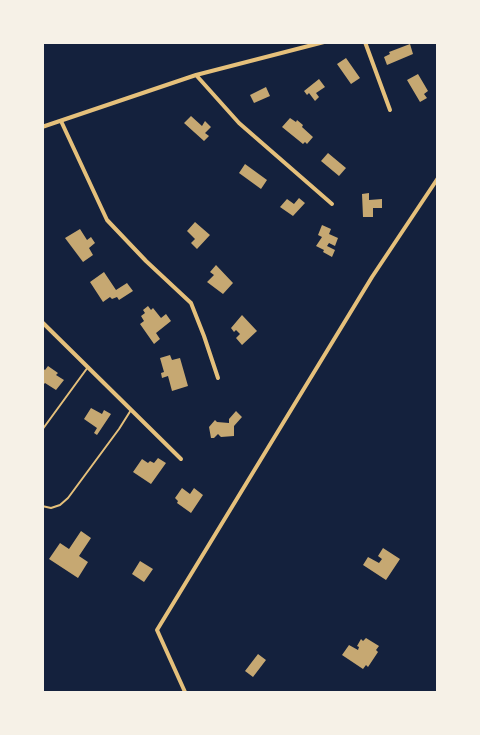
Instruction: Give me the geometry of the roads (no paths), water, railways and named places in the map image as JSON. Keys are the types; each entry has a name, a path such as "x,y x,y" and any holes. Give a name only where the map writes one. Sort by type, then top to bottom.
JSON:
{"street":[{"path":"42,127 196,76 324,42"},
{"path":"365,42 390,110"},
{"path":"196,76 239,124 332,204"},
{"path":"61,121 107,220 190,303 204,336 218,378"},
{"path":"185,692 156,630 372,277 438,178"},
{"path":"42,322 181,459"}],"lane":[{"path":"42,430 88,367"},
{"path":"42,506 51,508 60,505 68,498 131,410"}]}
